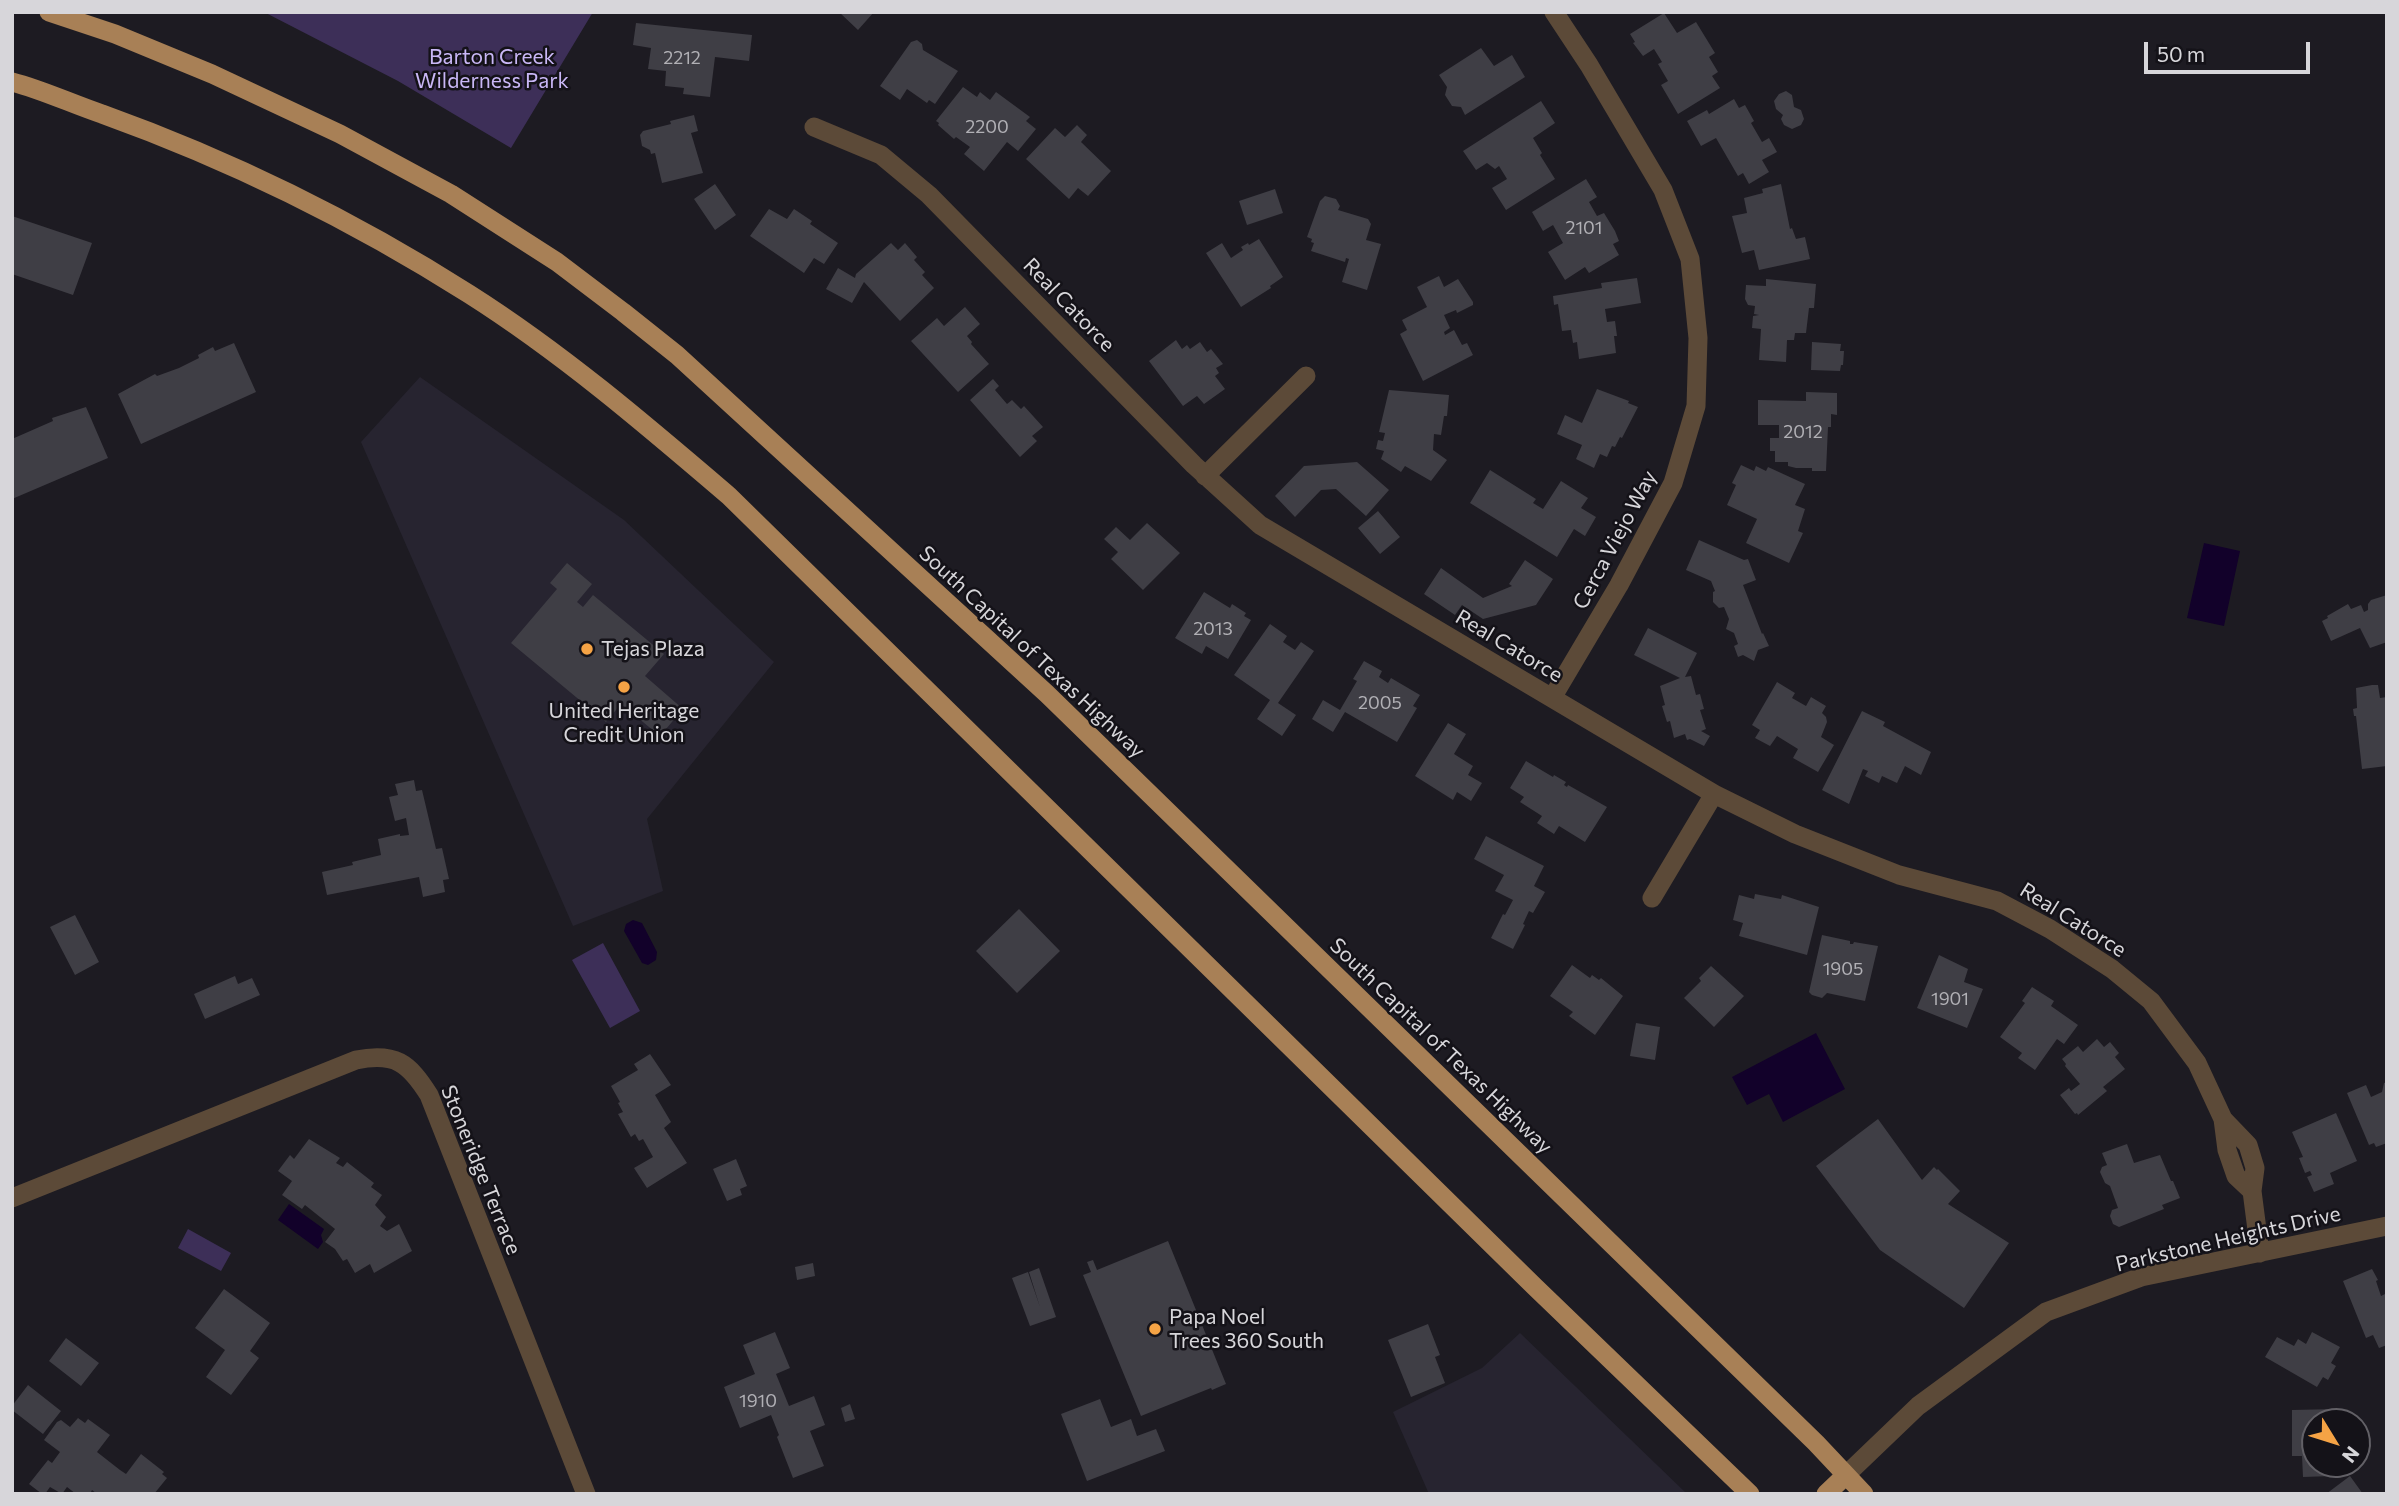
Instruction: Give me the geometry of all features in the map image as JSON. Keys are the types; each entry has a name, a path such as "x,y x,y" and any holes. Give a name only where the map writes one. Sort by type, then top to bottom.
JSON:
{"highway":[{"name":"South Capital of Texas Highway","path":"49,12 116,34 212,74 340,134 440,188 557,262 677,355 1047,694 1807,1433 1864,1494"},
{"path":"12,82 148,130 195,150 369,235 470,295 566,363 641,421 729,496 1535,1287 1750,1494"},
{"path":"1826,1494 1846,1475"}],"street":[{"name":"Cerca Viejo Way","path":"1552,698 1619,584 1673,483 1696,406 1698,338 1690,259 1663,190 1555,12"},
{"name":"Real Catorce","path":"814,127 881,155 929,195 1205,476 1260,525 1714,794 1795,834 1899,875 1997,901 2050,929 2112,969 2151,1001 2197,1063 2223,1119 2227,1150 2236,1176 2252,1191 2260,1254"},
{"path":"1205,476 1306,376"},
{"path":"1652,898 1714,794"},
{"name":"Stoneridge Terrace","path":"12,1198 356,1060 387,1057 402,1063 416,1074 429,1095 586,1494"},
{"name":"Parkstone Heights Drive","path":"1846,1475 1918,1406 2046,1312 2141,1277 2387,1226"}],"shaded area":[{"path":"420,377 624,520 774,662 647,819 663,891 573,926 361,442"},
{"path":"2204,543 2240,551 2224,626 2187,618"},
{"path":"633,920 642,923 657,952 656,960 648,965 642,963 624,931 626,924"},
{"path":"1816,1033 1845,1089 1783,1122 1769,1094 1747,1105 1732,1077"},
{"path":"289,1204 324,1229 321,1235 323,1242 318,1249 278,1220"},
{"path":"1520,1333 1687,1494 1429,1494 1393,1412 1482,1368"}],"green space":[{"name":"Barton Creek Wilderness Park","path":"264,12 593,12 511,148 398,81"},
{"path":"603,943 640,1011 610,1028 572,960"},
{"path":"188,1229 231,1253 221,1271 178,1248"}],"building":[{"path":"839,12 874,12 858,30"},
{"path":"1664,13 1677,33 1696,22 1715,53 1709,57 1718,72 1712,76 1720,88 1678,114 1661,85 1668,81 1658,64 1662,62 1654,49 1643,56 1630,34"},
{"path":"636,23 752,35 749,61 715,57 710,97 683,94 684,88 665,86 666,71 648,69 651,48 633,45"},
{"path":"917,40 922,44 923,50 958,71 935,104 929,100 927,103 907,89 900,100 880,86 911,42"},
{"path":"1481,48 1494,66 1512,55 1525,77 1465,115 1461,107 1452,106 1445,95 1447,87 1439,75"},
{"path":"963,87 977,97 980,92 990,100 996,92 1030,117 1026,121 1036,129 1018,151 1007,142 984,171 964,154 970,147 956,137 954,139 936,121"},
{"path":"1786,91 1792,95 1794,107 1801,110 1804,119 1801,125 1792,129 1784,125 1781,119 1783,115 1776,109 1774,101 1779,94"},
{"path":"1734,99 1739,108 1745,105 1762,142 1769,138 1777,152 1762,160 1769,172 1749,184 1743,173 1738,176 1716,138 1701,146 1687,121 1707,110 1709,114"},
{"path":"1541,101 1555,123 1533,138 1555,179 1506,210 1492,188 1507,179 1499,166 1495,169 1487,163 1476,170 1463,151"},
{"path":"694,115 698,131 691,133 703,173 662,183 655,153 651,154 650,150 642,146 640,135 643,131 671,124 670,121"},
{"path":"1077,125 1087,135 1081,142 1111,171 1088,196 1078,188 1069,199 1026,159 1055,128 1065,137"},
{"path":"1586,179 1597,197 1589,202 1597,216 1604,213 1615,231 1619,241 1613,244 1619,255 1589,273 1585,267 1565,280 1548,252 1563,243 1553,225 1543,231 1532,212"},
{"path":"715,184 736,215 715,230 694,199"},
{"path":"1781,184 1790,229 1792,228 1796,239 1805,237 1810,259 1759,270 1754,250 1742,253 1732,216 1747,213 1744,198"},
{"path":"1275,189 1283,213 1247,225 1239,201"},
{"path":"1325,196 1336,199 1340,206 1338,210 1368,219 1371,224 1366,240 1381,244 1367,290 1342,282 1349,259 1346,258 1345,262 1311,251 1314,243 1307,237 1320,201"},
{"path":"769,209 787,219 794,209 838,243 824,264 814,258 804,273 750,236"},
{"path":"12,216 92,243 73,295 12,274"},
{"path":"1259,239 1283,277 1241,307 1206,253 1222,243 1231,258 1243,250 1241,247"},
{"path":"891,243 898,250 905,243 917,257 914,260 925,272 922,275 934,288 900,321 864,282 852,303 826,289 838,268 855,278 856,274"},
{"path":"1439,276 1444,287 1458,279 1473,302 1473,305 1457,313 1456,310 1444,315 1450,328 1444,332 1445,335 1454,330 1462,345 1467,343 1473,355 1423,381 1400,334 1407,330 1402,320 1427,307 1417,287"},
{"path":"1637,278 1641,303 1605,309 1607,322 1615,321 1616,353 1579,359 1577,342 1573,343 1571,330 1562,331 1558,304 1554,305 1553,296 1602,288 1601,283"},
{"path":"1766,279 1816,284 1814,308 1809,308 1806,333 1795,333 1794,340 1787,340 1786,362 1759,360 1761,329 1752,328 1753,316 1759,315 1754,314 1755,306 1748,305 1745,299 1746,285 1766,286"},
{"path":"965,307 980,324 967,336 989,364 958,392 911,341 937,318 944,326"},
{"path":"1176,340 1182,349 1187,345 1190,349 1200,342 1207,352 1211,349 1223,364 1216,368 1219,373 1215,376 1225,389 1204,404 1197,396 1183,406 1149,361"},
{"path":"1812,342 1841,344 1840,351 1844,351 1840,371 1811,370"},
{"path":"234,343 256,392 141,444 118,394 155,374 157,376 179,368 213,347 215,351"},
{"path":"993,379 999,386 995,390 1007,404 1012,400 1021,409 1024,406 1043,427 1032,436 1037,441 1020,457 970,400"},
{"path":"1597,389 1638,407 1622,438 1620,437 1615,447 1612,446 1607,457 1600,454 1594,468 1576,459 1582,445 1557,434 1565,415 1582,423"},
{"path":"1389,390 1449,395 1447,416 1444,416 1441,435 1434,434 1433,450 1447,460 1431,481 1405,466 1401,472 1381,459 1384,451 1376,449 1378,440 1383,441 1385,433 1379,432"},
{"path":"1806,392 1837,393 1837,415 1831,414 1831,427 1828,427 1826,471 1812,471 1812,468 1788,466 1788,462 1775,462 1775,451 1770,451 1770,438 1779,438 1779,425 1758,425 1758,400 1806,401"},
{"path":"86,407 108,458 12,499 12,439 53,421 52,418"},
{"path":"1357,462 1389,490 1366,516 1336,489 1321,490 1295,517 1275,496 1304,466"},
{"path":"1741,465 1754,471 1756,466 1766,471 1768,467 1805,484 1795,505 1805,509 1798,531 1803,533 1789,563 1746,543 1757,519 1727,505 1736,485 1732,483"},
{"path":"1490,470 1536,499 1533,503 1543,509 1561,481 1588,498 1581,508 1596,517 1585,536 1574,529 1557,557 1470,503"},
{"path":"1378,511 1400,537 1380,554 1358,528"},
{"path":"1147,523 1180,553 1143,590 1111,559 1118,552 1104,539 1116,527 1130,540"},
{"path":"1699,540 1744,560 1748,559 1756,580 1743,585 1769,646 1758,650 1754,661 1743,655 1738,657 1734,646 1738,644 1734,633 1726,629 1729,619 1724,607 1719,608 1713,602 1715,591 1711,581 1686,570"},
{"path":"1525,560 1553,579 1536,605 1483,619 1462,605 1455,615 1424,594 1441,568 1483,598 1512,586 1509,584"},
{"name":"Tejas Plaza","path":"567,563 592,584 577,602 583,607 593,595 664,654 645,676 683,709 660,736 621,704 606,722 511,643 557,589 550,583"},
{"path":"1204,592 1230,608 1232,604 1246,613 1244,616 1251,620 1228,659 1206,646 1202,654 1175,638"},
{"path":"2387,595 2387,642 2370,648 2360,628 2331,641 2322,621 2328,618 2327,616 2348,604 2351,609 2361,605 2364,612 2368,610 2371,600"},
{"path":"1270,624 1287,636 1283,642 1295,650 1301,642 1314,651 1278,703 1296,715 1282,736 1257,719 1270,700 1234,675"},
{"path":"1648,628 1697,653 1685,677 1691,676 1696,695 1700,694 1704,709 1700,710 1706,729 1701,731 1710,736 1704,746 1687,740 1685,734 1674,738 1670,721 1667,722 1660,686 1680,678 1634,655"},
{"path":"1364,661 1382,671 1379,677 1388,683 1391,678 1420,695 1413,706 1417,708 1397,742 1345,712 1333,732 1312,719 1323,700 1340,710 1357,681 1353,679"},
{"path":"1777,682 1795,693 1792,698 1806,706 1811,697 1826,706 1822,713 1827,722 1821,737 1834,745 1818,772 1793,758 1798,749 1777,736 1770,746 1755,738 1760,730 1752,725"},
{"path":"2378,685 2380,698 2387,697 2387,766 2362,769 2353,709 2357,708 2356,688"},
{"path":"1862,711 1885,722 1883,726 1931,752 1921,775 1905,766 1897,783 1882,776 1879,783 1865,776 1868,771 1863,769 1849,804 1822,790"},
{"path":"1448,723 1466,734 1454,754 1473,766 1468,775 1482,783 1471,801 1457,792 1453,800 1415,776"},
{"path":"1526,761 1566,782 1564,785 1567,787 1568,785 1607,807 1585,842 1559,826 1554,834 1537,823 1542,816 1520,802 1524,797 1510,788"},
{"path":"414,780 416,791 422,790 436,849 442,848 449,879 443,880 445,892 423,897 419,877 327,895 322,872 381,855 378,839 400,834 409,835 406,818 395,821 389,797 398,795 395,784"},
{"path":"1486,836 1544,866 1534,886 1545,892 1533,913 1529,911 1513,949 1491,938 1513,900 1495,891 1504,875 1474,859"},
{"path":"1755,894 1781,899 1782,895 1819,907 1807,955 1739,936 1743,923 1733,920 1739,895 1754,899"},
{"path":"1019,909 1060,951 1017,993 976,951"},
{"path":"75,915 99,962 75,975 50,927"},
{"path":"1822,935 1850,941 1850,944 1854,942 1878,946 1865,1001 1827,993 1822,998 1809,992"},
{"path":"1939,955 1968,969 1964,982 1983,989 1967,1028 1917,1008"},
{"path":"1572,965 1590,978 1592,975 1599,980 1601,978 1623,996 1595,1035 1569,1016 1573,1012 1550,996"},
{"path":"1711,966 1744,996 1714,1027 1684,998"},
{"path":"235,976 238,984 252,978 260,995 205,1019 194,994"},
{"path":"2032,987 2054,1001 2051,1006 2078,1025 2064,1044 2057,1039 2035,1070 2018,1058 2022,1053 2000,1037 2025,1003 2022,1001"},
{"path":"1636,1023 1660,1027 1655,1060 1630,1056"},
{"path":"2097,1039 2104,1047 2110,1042 2119,1053 2115,1057 2125,1069 2103,1087 2107,1091 2078,1115 2060,1095 2080,1084 2062,1059 2078,1046 2083,1052"},
{"path":"650,1054 671,1085 655,1095 671,1122 664,1128 687,1163 647,1188 634,1168 653,1157 643,1139 639,1141 635,1134 631,1137 618,1114 623,1112 611,1086 638,1070 634,1064"},
{"path":"2387,1082 2387,1143 2376,1147 2374,1143 2369,1145 2347,1093 2366,1085 2371,1097 2382,1092 2384,1083"},
{"path":"2336,1113 2357,1161 2330,1173 2334,1184 2314,1192 2307,1177 2312,1175 2310,1171 2305,1173 2299,1158 2303,1157 2292,1132"},
{"path":"1878,1119 1922,1180 1934,1167 1938,1169 1960,1191 1948,1204 2009,1243 1964,1308 1880,1250 1816,1166"},
{"path":"309,1139 340,1158 336,1163 343,1167 347,1162 374,1183 371,1187 382,1195 375,1205 386,1217 380,1226 387,1231 399,1224 412,1251 374,1273 370,1264 355,1273 347,1259 343,1261 335,1249 325,1242 335,1229 305,1205 302,1209 282,1195 292,1181 278,1171 290,1155 294,1159"},
{"path":"2127,1144 2134,1163 2160,1155 2180,1198 2162,1205 2164,1209 2119,1227 2113,1224 2110,1216 2112,1210 2118,1208 2110,1186 2105,1183 2100,1172 2102,1167 2107,1165 2102,1153"},
{"path":"736,1159 747,1186 740,1189 742,1195 727,1201 713,1169"},
{"name":"Papa Noel Trees 360 South","path":"1168,1241 1226,1384 1141,1416 1083,1275 1091,1272 1087,1262 1093,1260 1097,1270"},
{"path":"813,1263 815,1276 797,1280 795,1267"},
{"path":"1039,1268 1056,1317 1030,1326 1012,1278 1028,1272 1040,1307 1029,1272"},
{"path":"2372,1269 2378,1280 2376,1281 2381,1296 2387,1293 2387,1345 2379,1348 2373,1335 2366,1338 2343,1281"},
{"path":"224,1289 270,1323 250,1351 259,1358 231,1395 206,1377 225,1350 195,1328"},
{"path":"1428,1324 1440,1355 1435,1357 1445,1383 1411,1397 1388,1340"},
{"path":"775,1332 790,1368 776,1374 789,1406 814,1396 825,1425 810,1431 824,1466 793,1478 771,1415 740,1428 724,1387 755,1374 743,1345"},
{"path":"2312,1332 2340,1347 2331,1363 2336,1366 2328,1380 2323,1377 2317,1387 2265,1357 2277,1337 2294,1346 2298,1339 2306,1344"},
{"path":"66,1338 99,1363 81,1386 49,1361"},
{"path":"28,1385 61,1411 43,1434 12,1410 12,1406"},
{"path":"1100,1399 1111,1427 1131,1419 1137,1436 1156,1429 1165,1451 1087,1481 1061,1414"},
{"path":"850,1404 855,1419 845,1422 841,1408"},
{"path":"2292,1410 2301,1410 2301,1456 2292,1456"},
{"path":"78,1418 85,1423 88,1419 110,1435 97,1452 126,1474 141,1454 164,1472 162,1474 167,1478 154,1494 97,1494 92,1490 90,1494 76,1494 67,1487 62,1494 50,1487 42,1494 29,1484 48,1460 52,1463 60,1452 44,1440 57,1422 61,1420 70,1427"},
{"path":"2347,1478 2351,1478 2363,1494 2326,1494"}],"place":[{"name":"Tejas Plaza","path":"587,649"},
{"name":"United Heritage Credit Union","path":"624,687"},
{"name":"Papa Noel Trees 360 South","path":"1155,1329"}]}
